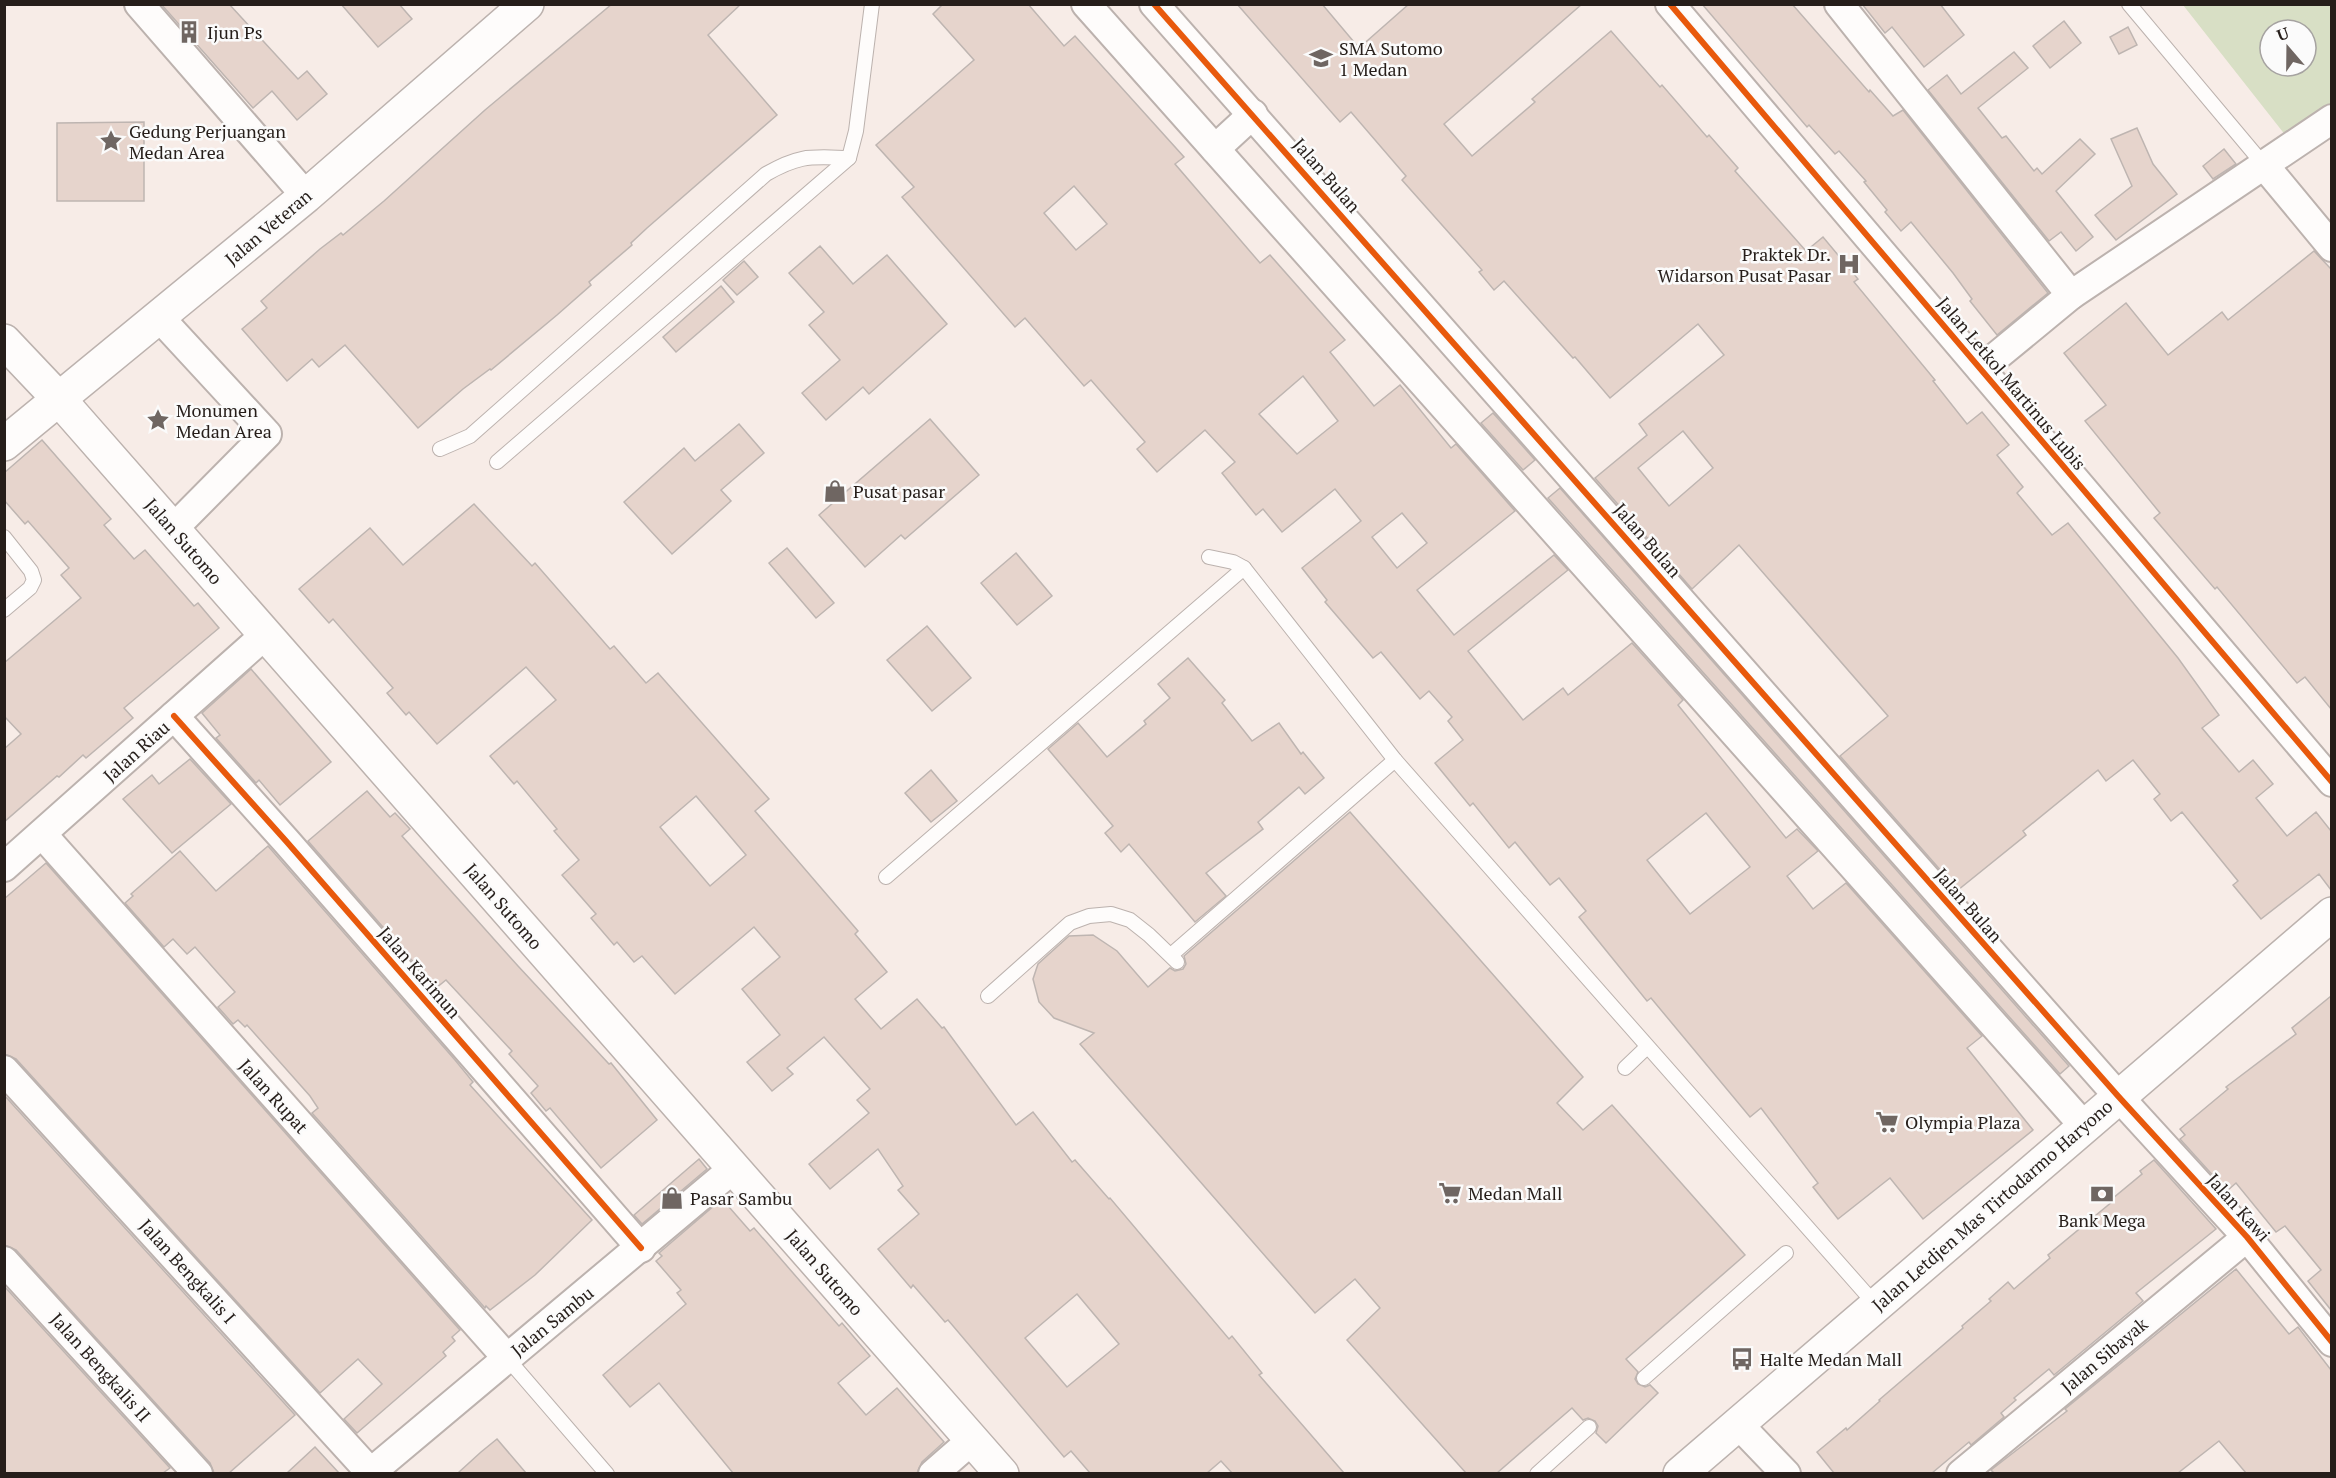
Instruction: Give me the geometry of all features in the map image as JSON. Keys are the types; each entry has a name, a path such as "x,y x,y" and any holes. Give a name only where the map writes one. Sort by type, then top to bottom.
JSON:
{"main road":[{"name":"Jalan Veteran","path":"4,444 306,196 527,4"},
{"name":"Jalan Sutomo","path":"4,341 58,398 1002,1473"},
{"name":"Jalan Letdjen Mas Tirtodarmo Haryono","path":"1680,1473 1739,1425 1875,1304 2331,914"}],"street":[{"path":"139,4 306,196"},
{"path":"1086,4 2084,1126"},
{"name":"Jalan Bulan","path":"1154,4 2118,1096"},
{"name":"Jalan Letkol Martinus Lubis","path":"1670,4 2331,782"},
{"path":"1839,4 2071,295"},
{"path":"1215,149 1253,114"},
{"path":"1981,369 2071,295 2331,119"},
{"path":"2264,165 2331,247"},
{"path":"159,317 267,434 173,529"},
{"name":"Jalan Riau","path":"4,867 266,634"},
{"name":"Jalan Karimun","path":"174,716 286,841 640,1248"},
{"name":"Jalan Rupat","path":"42,834 507,1358"},
{"name":"Jalan Bengkalis I","path":"4,1070 370,1473"},
{"name":"Jalan Kawi","path":"2118,1096 2247,1236 2328,1330"},
{"name":"Jalan Sambu","path":"370,1473 734,1168"},
{"name":"Jalan Sibayak","path":"1961,1473 2247,1236"},
{"name":"Jalan Bengkalis II","path":"4,1261 198,1473"},
{"path":"1739,1425 1786,1473"},
{"path":"933,1473 972,1440"}],"lane":[{"path":"497,462 849,158 856,131 872,4"},
{"path":"2129,4 2264,165"},
{"path":"440,449 470,436 766,174 796,159 849,158"},
{"path":"4,537 31,571 34,580 30,588 4,610"},
{"path":"1209,558 1233,562 1244,568 1395,760 1875,1304"},
{"path":"886,877 1244,568"},
{"path":"988,996 1070,923 1089,916 1111,914 1131,921 1174,958 1395,760"},
{"path":"1625,1068 1647,1047"},
{"path":"1644,1378 1786,1253"},
{"path":"507,1358 607,1473"},
{"path":"1537,1473 1589,1427"}],"green space":[{"path":"2183,5 2331,5 2331,105 2286,136"}],"building":[{"path":"161,4 229,4 298,79 307,71 327,94 297,120 272,91 253,108"},
{"path":"341,4 399,4 412,19 378,47"},
{"path":"612,4 741,4 708,35 777,115 647,228 631,243 632,245 589,282 591,285 557,315 491,370 463,389 418,428 345,345 319,367 312,359 287,381 242,329 267,308 261,301 320,249 341,233 343,235 384,201 485,110"},
{"path":"943,4 1028,4 1064,46 1075,36 1184,157 1175,164 1260,263 1270,255 1345,340 1330,352 1374,406 1400,385 1451,448 1456,444 1515,511 1417,590 1454,635 1554,555 1568,570 1468,651 1523,720 1563,688 1568,695 1632,643 1683,700 1678,705 1786,838 1797,829 1818,851 1787,876 1813,909 1846,883 1982,1036 1967,1048 2033,1130 1923,1219 1890,1178 1838,1219 1813,1187 1818,1183 1761,1108 1750,1117 1651,998 1647,1001 1579,917 1586,911 1559,878 1550,885 1515,842 1509,848 1473,803 1470,806 1435,763 1463,740 1448,721 1452,717 1429,691 1420,699 1381,652 1373,658 1325,602 1327,600 1302,568 1361,521 1335,489 1282,532 1263,509 1256,515 1222,473 1235,462 1205,430 1157,472 1137,449 1145,442 1091,380 1084,386 1025,318 1015,327 902,197 914,187 876,145 974,60 933,14","holes":["1074,186 1107,224 1076,250 1044,213","1303,376 1338,421 1297,454 1259,414","1402,513 1427,543 1397,568 1372,537","1706,813 1750,867 1690,914 1647,860"]},
{"path":"1237,4 1322,4 1359,48 1409,4 1582,4 1444,124 1472,156 1535,102 1532,99 1611,31 1707,137 1709,135 1738,168 1735,171 1806,251 1823,237 1858,279 1854,282 1935,380 1933,381 1967,424 1982,412 2009,445 1997,455 2023,487 2017,493 2052,535 2068,523 2178,658 2219,715 2202,728 2239,772 2253,760 2273,784 2256,798 2287,836 2316,812 2331,831 2331,890 2319,874 2261,919 2233,885 2238,881 2182,812 2171,821 2154,799 2160,794 2133,760 2106,781 2098,770 2023,831 2026,835 1958,890 1840,756 1888,716 1739,545 1692,589 1595,478 1647,435 1639,424 1724,355 1698,324 1610,398 1504,281 1494,290 1479,272 1482,270 1402,180 1406,176 1351,112 1340,122","holes":["1683,431 1713,468 1669,506 1638,468"]},
{"path":"1702,4 1792,4 1893,116 1903,110 2048,293 1997,335 1970,301 1972,299 1953,273 1911,222 1901,231 1864,182 1866,181 1839,151 1835,154 1809,125 1807,127"},
{"path":"1862,4 1940,4 1964,35 1924,67 1892,27 1885,33"},
{"path":"2064,21 2081,43 2050,68 2033,46"},
{"path":"2128,27 2137,45 2119,54 2110,37"},
{"path":"2014,52 2028,68 1978,108 2002,138 2006,136 2034,171 2037,168 2042,174 2080,139 2095,154 2056,191 2093,237 2076,251 2061,232 2049,241 1928,90 1947,75 1961,94"},
{"path":"144,122 144,201 57,201 57,123"},
{"path":"2137,128 2153,164 2177,194 2116,240 2095,215 2132,186 2111,139"},
{"path":"2224,149 2236,164 2213,179 2203,166"},
{"path":"820,246 853,284 887,255 947,324 869,394 863,387 826,420 802,393 840,360 809,325 824,312 789,273"},
{"path":"2314,251 2331,269 2331,709 2305,677 2297,683 2217,587 2215,589 2154,518 2160,513 2085,421 2106,405 2064,353 2126,303 2168,355 2222,312 2228,320"},
{"path":"744,261 758,277 737,295 723,280"},
{"path":"721,286 734,302 676,352 663,337"},
{"path":"1493,413 1535,460 1523,470 1481,423"},
{"path":"930,419 979,475 905,539 901,535 865,567 819,515"},
{"path":"739,424 764,453 721,490 731,501 672,554 624,502 684,448 695,461"},
{"path":"42,440 111,519 104,525 134,559 145,550 194,606 198,603 219,628 124,708 133,718 86,758 83,755 4,822 4,749 21,734 4,716 4,663 81,598 61,575 69,568 28,521 25,524 4,500 4,473"},
{"path":"1560,488 2069,1066 2060,1074 1548,498"},
{"path":"474,504 532,566 535,563 610,649 614,646 646,683 658,673 769,799 755,811 858,931 855,934 887,972 855,999 881,1029 917,999 942,1028 944,1027 1016,1125 1033,1112 1072,1162 1075,1160 1110,1198 1229,1339 1232,1336 1262,1373 1259,1375 1344,1473 1232,1473 1221,1461 1207,1473 1090,1473 1071,1451 1064,1457 948,1320 945,1322 913,1285 911,1288 878,1249 919,1214 898,1190 903,1186 878,1149 830,1189 809,1164 869,1113 857,1100 870,1089 824,1037 787,1068 793,1074 772,1091 747,1062 780,1035 742,989 780,957 754,927 675,994 642,956 634,962 617,942 614,945 591,918 596,914 562,875 579,860 554,831 557,829 517,781 514,784 490,756 556,700 526,667 437,744 409,712 406,715 387,693 393,688 333,619 329,623 299,589 370,528 403,565","holes":["696,796 746,855 710,886 660,827","1077,1294 1119,1344 1067,1387 1025,1338"]},
{"path":"787,548 834,603 816,618 769,563"},
{"path":"1016,553 1052,596 1017,625 981,583"},
{"path":"927,626 971,678 932,711 887,660"},
{"path":"1188,658 1225,700 1222,703 1252,741 1279,723 1301,754 1303,752 1324,778 1305,794 1299,787 1258,822 1263,829 1206,873 1226,896 1195,922 1129,844 1121,852 1105,833 1113,826 1048,749 1078,723 1107,757 1146,724 1144,721 1170,698 1158,684"},
{"path":"251,669 331,762 280,805 259,780 256,783 216,738 220,735 202,713"},
{"path":"190,759 231,804 172,853 123,799 152,775 159,784"},
{"path":"931,770 957,801 931,822 905,793"},
{"path":"367,791 390,817 395,813 410,829 402,836 518,966 609,1064 611,1063 657,1120 601,1168 550,1108 546,1111 531,1093 538,1086 509,1054 512,1051 446,980 436,988 308,841"},
{"name":"Medan Mall","path":"1350,812 1583,1077 1557,1103 1583,1130 1612,1105 1745,1255 1626,1359 1638,1372 1635,1379 1638,1384 1645,1387 1650,1385 1658,1393 1606,1443 1596,1433 1598,1426 1595,1421 1588,1418 1583,1420 1572,1408 1497,1473 1466,1473 1347,1340 1380,1308 1355,1279 1315,1313 1080,1044 1094,1033 1054,1018 1039,1002 1033,979 1038,964 1069,936 1093,935 1117,951 1148,987 1170,968 1175,971 1183,969 1186,964 1184,956"},
{"path":"268,846 455,1060 473,1082 470,1085 592,1220 535,1275 490,1310 486,1306 485,1308 312,1113 318,1108 310,1096 247,1025 245,1027 238,1020 233,1024 218,1007 235,992 195,947 187,954 173,939 164,947 125,903 133,896 131,894 180,851 216,891"},
{"path":"46,863 460,1330 452,1337 455,1341 443,1352 446,1356 357,1433 344,1419 382,1384 358,1359 320,1393 16,1059 4,1054 4,899"},
{"path":"2331,996 2331,1310 2308,1281 2321,1270 2285,1226 2276,1232 2236,1183 2227,1191 2180,1139 2185,1135 2180,1129 2228,1089 2226,1087 2296,1034 2292,1028"},
{"path":"4,1095 295,1415 229,1473 214,1473 210,1463 16,1250 4,1245"},
{"path":"699,1159 707,1169 642,1224 634,1215"},
{"path":"2154,1160 2216,1229 2136,1293 2143,1301 2054,1375 2049,1369 2014,1398 2016,1400 2001,1413 2004,1417 1971,1445 1969,1442 1932,1473 1834,1473 1817,1452 1846,1428 1847,1430 1963,1328 1962,1326 1991,1301 1989,1299 2008,1282 2014,1289 2050,1258 2048,1255 2113,1201 2112,1199 2142,1174 2140,1171"},
{"path":"722,1199 750,1231 754,1228 839,1326 842,1323 870,1356 838,1383 866,1415 897,1388 944,1442 922,1462 917,1473 733,1473 659,1383 630,1407 603,1375 686,1304 677,1293 681,1290 656,1261 662,1256 659,1253"},
{"path":"2236,1269 2289,1334 2298,1327 2331,1370 2331,1473 2246,1473 2219,1441 2178,1473 1994,1473 1991,1470 2067,1411 2065,1409"},
{"path":"4,1286 170,1468 163,1473 4,1473"},
{"path":"497,1439 526,1473 458,1473 481,1452"},
{"path":"315,1447 339,1473 287,1473"}],"cycle path":[{"path":"1154,4 2118,1096 2247,1237 2332,1342"},
{"path":"1670,4 2332,782"},
{"path":"174,716 641,1248"}],"place":[{"name":"Ijun Ps","path":"189,32"},
{"name":"SMA Sutomo 1 Medan","path":"1321,58"},
{"name":"Gedung Perjuangan Medan Area","path":"111,141"},
{"name":"Praktek Dr. Widarson Pusat Pasar","path":"1849,264"},
{"name":"Monumen Medan Area","path":"158,420"},
{"name":"Pusat pasar","path":"835,491"},
{"name":"Olympia Plaza","path":"1887,1122"},
{"name":"Medan Mall","path":"1450,1193"},
{"name":"Bank Mega","path":"2102,1194"},
{"name":"Pasar Sambu","path":"672,1198"},
{"name":"Halte Medan Mall","path":"1742,1359"}]}
